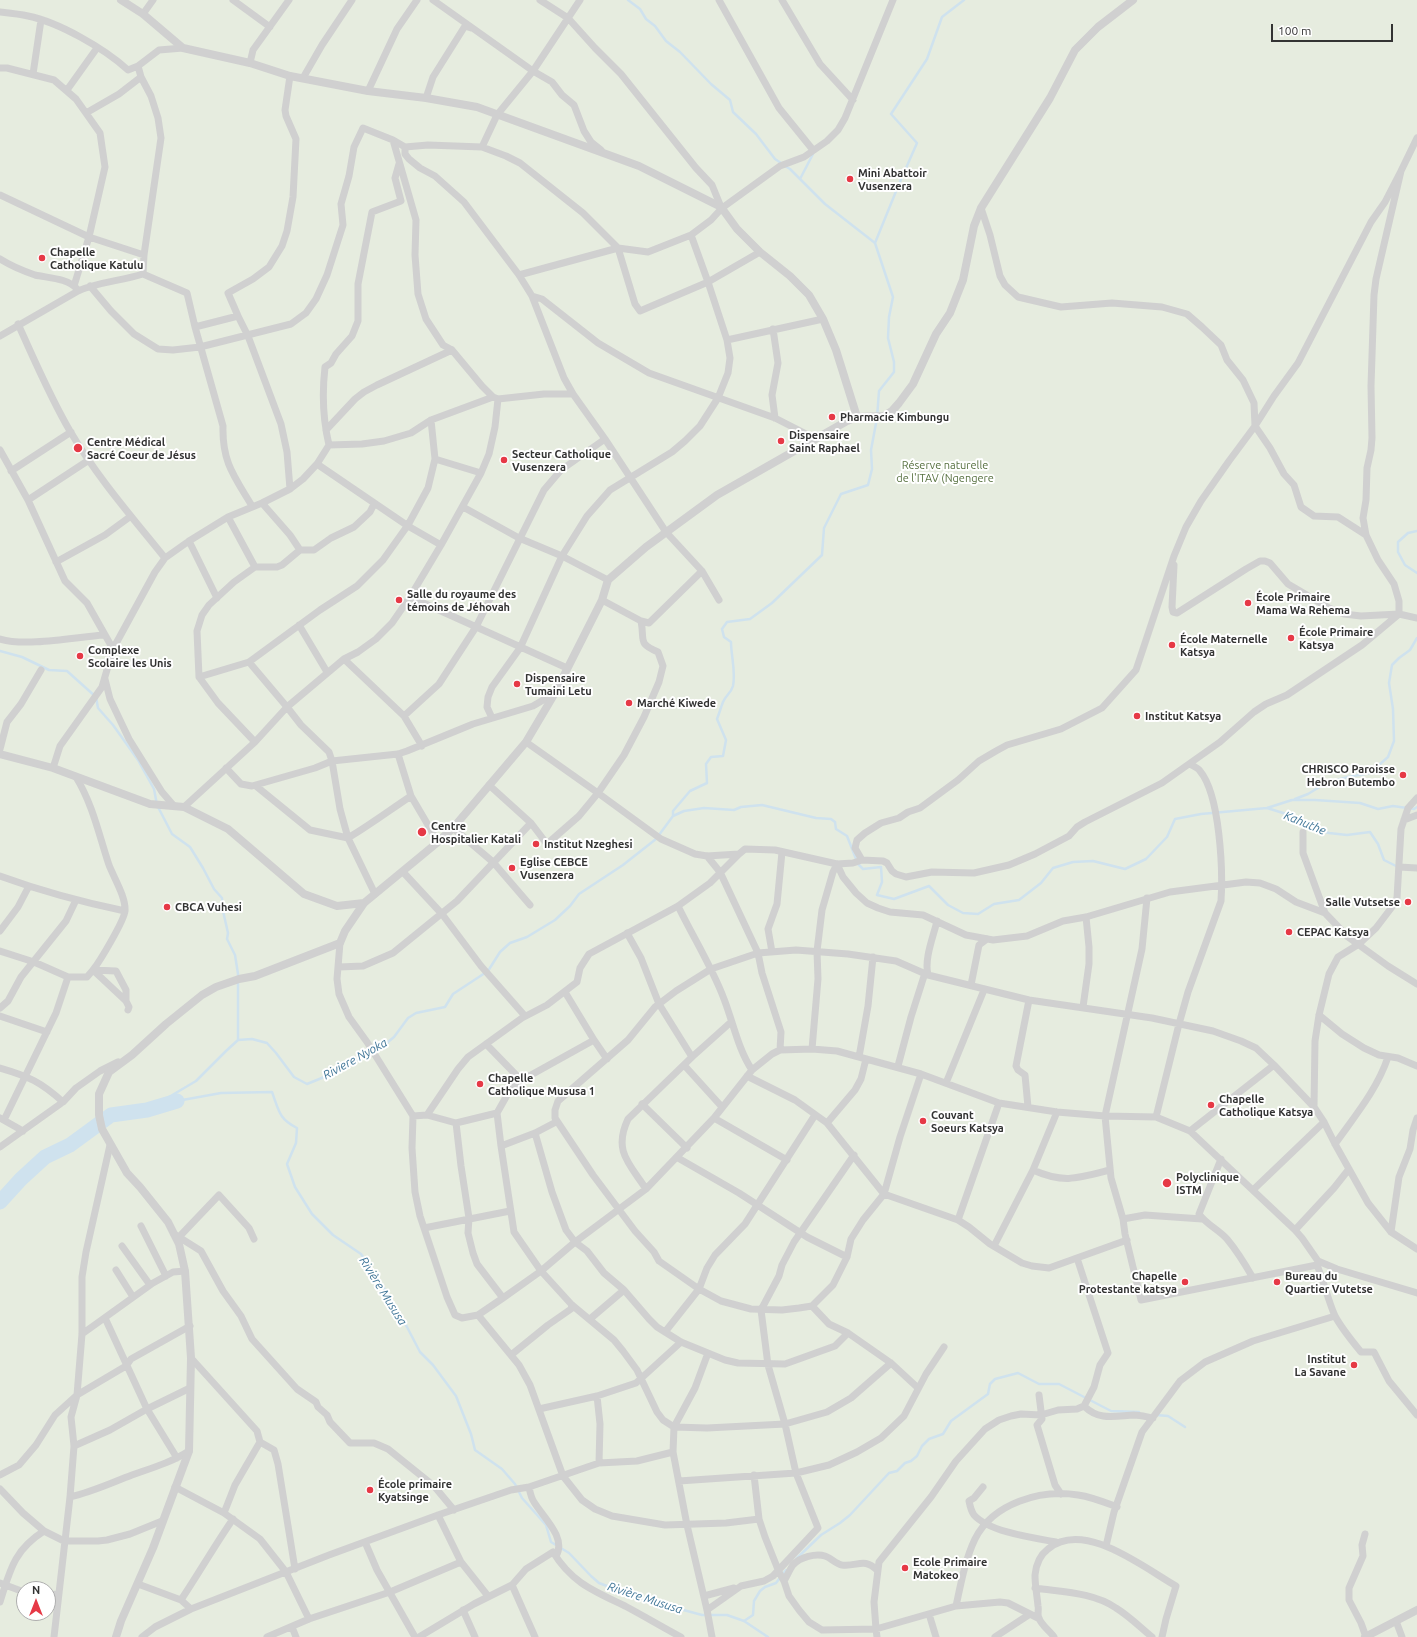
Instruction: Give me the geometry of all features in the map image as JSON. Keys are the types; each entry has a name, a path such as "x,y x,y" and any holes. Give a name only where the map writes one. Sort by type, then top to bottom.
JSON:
{"street":[{"path":"121,0 143,14 183,48"},
{"path":"143,14 153,0"},
{"path":"233,0 270,27"},
{"path":"250,63 253,50 289,0"},
{"path":"303,78 322,45 352,0"},
{"path":"368,91 397,29 417,0"},
{"path":"433,0 533,71 552,82 562,95 574,105 584,131 596,148 639,166 722,208"},
{"path":"540,0 568,18 621,74 696,168 712,185 722,208 738,229 760,252 790,276 809,294 823,319 836,350 857,417"},
{"path":"482,147 497,115 533,71 580,0"},
{"path":"719,0 779,108 813,150"},
{"path":"782,0 820,64 853,100"},
{"path":"519,275 618,248 648,252 691,235 711,220 722,208 780,166 804,157 827,141 838,130 853,100 894,0"},
{"path":"1133,0 1098,27 1074,50 1050,98 981,208 974,226 963,280 950,313 936,334 913,384 899,403 892,411 884,416 857,417 847,421 717,495 646,547 608,580 602,600 555,693 526,742 453,828 364,903 345,931 340,943 337,979 338,990 342,1003 349,1017 376,1055 413,1116 412,1148 415,1192 424,1228 440,1278 455,1315 462,1318 478,1315 503,1298 646,1189 678,1158 714,1118 752,1070 772,1054 780,1050 812,1049 837,1051 898,1066 999,1103 1057,1112 1105,1116 1156,1117 1190,1131 1302,1238 1318,1263 1335,1316 1346,1334 1361,1352 1374,1352 1389,1381 1417,1415"},
{"path":"0,12 28,16 41,20 77,36 115,58 128,70 138,66 159,50 183,48 250,63 290,76 368,91 426,98 477,108 605,152"},
{"path":"33,74 41,20"},
{"path":"426,98 433,77 456,38 465,26 475,29"},
{"path":"67,90 96,48"},
{"path":"138,66 141,78 151,96 158,118 161,138 144,255 143,274"},
{"path":"0,68 33,74 54,80 76,99 100,133 105,167 76,288"},
{"path":"290,76 285,110 296,139 293,197 287,231 282,246 269,267 253,279 228,293 248,336 281,424 287,452 290,489"},
{"path":"86,113 119,94 141,78"},
{"path":"90,286 111,311 134,334 158,349 173,350 200,348 291,324 306,313 316,299 327,275 343,224 341,204 349,176 354,147 363,128 393,140 405,147 428,145 482,147 520,163 583,213 618,248 635,304 640,311 708,282 760,252"},
{"path":"858,861 855,848 857,840 865,833 881,823 900,818 908,812 920,808 958,780 979,761 1007,745 1061,730 1102,708 1136,670 1174,556 1186,527 1201,501 1298,363 1371,222 1385,202 1417,138"},
{"path":"184,807 255,742 287,707 344,659 358,652 376,639 392,623 410,597 463,507 489,454 495,427 496,398 452,350 443,345 426,319 418,294 415,255 416,220 393,140"},
{"path":"405,147 406,154 409,159 420,168 435,176 464,202 519,275 532,296 564,378 573,394 605,439 666,532 702,571 719,600"},
{"path":"53,768 60,746 95,699 105,679 113,649 154,572 165,558 228,517 262,503 290,489 303,479 317,464 329,445 322,387 325,367 331,363 336,354 352,336 358,321 358,284 372,212 401,201 395,178 399,164"},
{"path":"1399,614 1399,601 1394,584 1378,560 1366,535 1363,518 1366,500 1367,468 1371,450 1374,296 1380,258 1401,170"},
{"path":"0,195 89,237 144,255"},
{"path":"981,208 990,235 1000,276 1005,285 1018,297 1061,307 1112,303 1155,306 1176,310 1187,314 1218,340 1227,360 1243,380 1254,403 1255,426 1270,448 1284,474 1294,485 1301,507 1314,516 1338,517 1366,535"},
{"path":"492,718 487,707 488,697 502,672 520,648 562,556 587,516 610,490 672,452 685,441 700,426 718,398 728,373 730,358 727,340 691,235"},
{"path":"0,259 21,270 56,279 76,288"},
{"path":"0,336 76,288 143,274 187,293 200,348 223,426 223,442 227,461 252,506"},
{"path":"532,296 542,299 598,343 649,373 774,418 816,439"},
{"path":"195,327 238,316"},
{"path":"727,340 823,319"},
{"path":"18,324 51,398 88,460 165,558"},
{"path":"773,329 778,363 772,395 774,418"},
{"path":"326,430 355,399 364,392 452,350"},
{"path":"329,445 362,444 384,441 410,433 431,420 496,398 544,394 573,394"},
{"path":"199,677 249,662 299,625 357,586 383,560 408,526 428,488 435,459 431,420"},
{"path":"11,471 71,432"},
{"path":"404,716 439,684 476,627 544,490 556,474 605,439"},
{"path":"0,450 28,500 65,580 87,603 113,649"},
{"path":"435,459 481,473"},
{"path":"28,500 88,460"},
{"path":"317,464 342,480 374,504 441,545"},
{"path":"262,503 290,535 300,550"},
{"path":"255,742 218,703 199,677 197,632 202,615 209,605 234,582 255,567 277,567 282,565 300,550 314,550 330,538 354,527 370,512 374,504"},
{"path":"463,507 519,538 562,556 608,580"},
{"path":"56,562 105,535 131,516"},
{"path":"228,517 255,567"},
{"path":"189,541 217,598"},
{"path":"1174,556 1172,607 1174,612 1177,613 1246,569 1260,561 1265,561 1270,563 1288,584 1329,608 1344,614 1361,616 1399,614 1417,618"},
{"path":"602,600 641,621 649,623 702,571"},
{"path":"410,597 567,668"},
{"path":"427,1115 458,1069 468,1057 525,1016 547,1005 577,982 580,968 588,954 678,906 710,883 746,849 775,850 837,864 858,861 883,861 887,863 896,874 906,877 932,872 974,873 1003,867 1035,854 1069,836 1085,822 1162,784 1220,742 1254,712 1266,704 1287,695 1362,645 1399,614"},
{"path":"489,785 531,823 547,844 579,816 624,755 644,717 659,682 663,666 658,652 646,647 643,642 641,621"},
{"path":"299,625 327,672"},
{"path":"0,638 9,641 33,642 104,635"},
{"path":"344,659 404,716 422,746"},
{"path":"249,662 301,725 329,752 332,761 340,809 348,838 375,894"},
{"path":"0,749 6,722 21,704 41,670"},
{"path":"105,679 110,699 130,739 162,792 174,806"},
{"path":"226,768 241,784 256,786 274,779 315,768 332,761 398,754 422,746 473,724 533,706 555,693"},
{"path":"526,742 598,792 661,839 695,854 707,856 739,854"},
{"path":"0,754 53,768 150,804 184,807 228,829 304,894 337,906 364,903"},
{"path":"398,754 412,796 438,842"},
{"path":"1156,1117 1179,1024 1221,901 1222,885 1220,841 1212,798 1200,771 1190,764"},
{"path":"0,951 34,962 68,977 87,977 112,939 125,911 120,890 109,865 104,844 87,795 76,777"},
{"path":"256,786 310,830 348,838 370,826 388,811 412,796"},
{"path":"1314,1107 1315,1041 1319,1015 1329,974 1338,957 1359,944 1376,928 1397,898 1401,829 1408,808 1416,799"},
{"path":"1404,820 1417,815"},
{"path":"338,967 363,966 388,955 457,901 531,823"},
{"path":"453,828 493,862 530,905"},
{"path":"1304,832 1304,853 1325,913 1342,931 1388,966 1417,984"},
{"path":"772,952 768,928 777,904 782,852"},
{"path":"707,856 720,872 758,953 762,973 781,1032 780,1050"},
{"path":"837,864 843,877 856,893 867,903 890,912 923,915 966,935 987,939 1027,936 1063,921 1086,917 1170,892 1246,882 1260,883 1276,889 1296,902 1325,913"},
{"path":"812,1049 818,979 817,951 822,910 832,872 837,864"},
{"path":"1399,867 1417,868"},
{"path":"402,872 442,914 481,966 525,1016"},
{"path":"0,876 76,900 125,911"},
{"path":"0,932 18,907 29,886"},
{"path":"1147,898 1142,949 1105,1116 1110,1170 1142,1300 1254,1278 1318,1263 1417,1293"},
{"path":"0,1008 8,1001 21,977 66,921 76,900"},
{"path":"678,906 687,926 711,969 724,999 747,1063 752,1070"},
{"path":"1083,1007 1089,964 1086,917"},
{"path":"898,1066 911,1017 927,974 926,962 937,921"},
{"path":"627,933 641,958 659,1004 692,1057"},
{"path":"971,985 980,945 987,939"},
{"path":"0,1146 63,1102 76,1088 94,1076 132,1055 166,1024 202,995 216,987 232,981 255,976 340,943"},
{"path":"922,1074 900,1137 884,1194 863,1220 851,1239 847,1257 833,1285 812,1306 782,1310 750,1309 721,1301 699,1289 659,1261 654,1252 639,1236 618,1209 556,1122 555,1118 555,1110 558,1101 628,1040 655,1007 676,991 711,969 758,953 817,951 873,957 896,961 927,974 971,985 984,990 1029,1000 1127,1014 1213,1031 1256,1048 1314,1107 1324,1122 1368,1203 1391,1232 1417,1250"},
{"path":"827,1123 855,1090 861,1079 873,957"},
{"path":"93,970 126,1001 129,1007 128,1010"},
{"path":"93,970 116,972 126,990 126,1001"},
{"path":"23,1131 2,1119 26,1076 56,1013 68,977"},
{"path":"946,1083 984,990"},
{"path":"565,992 607,1059"},
{"path":"1028,1108 1025,1075 1018,1070 1016,1066 1029,1000"},
{"path":"1319,1015 1342,1034 1364,1048 1379,1055 1403,1060 1417,1066"},
{"path":"0,1016 46,1032"},
{"path":"646,1189 621,1148 622,1130 628,1119 642,1104 731,1022"},
{"path":"594,1040 521,1080 510,1090 497,1113 500,1146 510,1211 514,1232 541,1270 572,1305 614,1340 623,1351 637,1370 662,1420 674,1427 707,1428 785,1424 827,1412 851,1398 891,1363"},
{"path":"486,1044 521,1080"},
{"path":"1335,1144 1371,1093 1384,1069 1388,1057"},
{"path":"116,1637 189,1451 191,1358 185,1270 176,1236 168,1222 127,1173 110,1145 99,1120 99,1101 104,1083 109,1072 124,1060"},
{"path":"684,1065 722,1107"},
{"path":"1190,1131 1274,1065"},
{"path":"0,1068 26,1076 49,1089 63,1102"},
{"path":"747,1076 795,1100 827,1123 884,1194 958,1220 994,1246 1022,1263 1049,1268 1127,1240"},
{"path":"958,1220 999,1103"},
{"path":"642,1104 687,1148"},
{"path":"994,1246 1033,1170 1057,1112"},
{"path":"413,1116 427,1115 456,1123 497,1113"},
{"path":"665,1332 699,1289 707,1268 715,1255 745,1224 815,1115"},
{"path":"714,1118 787,1160"},
{"path":"1391,1232 1400,1177 1410,1149 1413,1130 1417,1118"},
{"path":"500,1146 535,1133 556,1122"},
{"path":"1253,1190 1324,1122"},
{"path":"456,1123 469,1218 468,1233 477,1264 503,1298"},
{"path":"535,1133 552,1192 566,1230 575,1242 587,1251 604,1273 624,1290 649,1319 665,1332 681,1342 738,1363 768,1365 785,1364 835,1346 848,1333"},
{"path":"54,1637 70,1497 74,1446 71,1417 77,1395 82,1334 82,1277 86,1252 110,1145"},
{"path":"704,1596 764,1581 779,1572 818,1528 796,1473 785,1424 768,1365 761,1310 779,1276 782,1265 800,1232 854,1155"},
{"path":"678,1158 807,1237 847,1257"},
{"path":"1221,1159 1199,1214 1204,1222 1212,1226 1226,1238 1241,1257 1254,1278"},
{"path":"1295,1230 1334,1188 1349,1169"},
{"path":"1033,1170 1047,1176 1071,1179 1110,1170"},
{"path":"176,1236 219,1195 249,1228 254,1238"},
{"path":"424,1228 510,1211"},
{"path":"1123,1219 1145,1215 1202,1219"},
{"path":"141,1226 166,1276"},
{"path":"176,1236 201,1251 223,1291 241,1316 252,1339 297,1389 316,1402 318,1407 327,1415 330,1422 350,1443 374,1443 388,1449 434,1486 454,1510"},
{"path":"122,1246 150,1285"},
{"path":"877,1637 874,1602 879,1562 932,1497 956,1461 985,1429 999,1420 1021,1414 1041,1415 1058,1410 1077,1409 1084,1406 1094,1387 1100,1365 1108,1353 1078,1258"},
{"path":"116,1270 133,1296"},
{"path":"82,1334 150,1285 173,1272 185,1270"},
{"path":"590,1319 624,1290"},
{"path":"511,1355 548,1325 571,1309 572,1305"},
{"path":"812,1306 829,1324 848,1333 891,1363 918,1388"},
{"path":"478,1315 511,1355 530,1385 563,1476 582,1500 595,1509 612,1516 665,1525 726,1523 759,1519"},
{"path":"1106,1546 1116,1507 1142,1432 1180,1381 1205,1362 1252,1341 1335,1316"},
{"path":"105,1318 147,1409 177,1458"},
{"path":"0,1475 19,1465 36,1445 55,1415 77,1395 126,1366 131,1359 190,1326"},
{"path":"539,1409 597,1396 641,1380 681,1342"},
{"path":"679,1481 796,1473 829,1465 857,1452 881,1438 904,1416 918,1388 944,1347"},
{"path":"708,1353 695,1388 674,1427 673,1452 687,1525 712,1637"},
{"path":"191,1358 257,1430 260,1442 234,1485 224,1513"},
{"path":"74,1446 110,1430 147,1409 190,1388"},
{"path":"1039,1395 1042,1420 1037,1425 1055,1485 1061,1494"},
{"path":"597,1396 600,1424 599,1463"},
{"path":"1084,1406 1098,1416 1109,1418 1136,1415 1153,1418"},
{"path":"260,1442 274,1450 276,1457 295,1569"},
{"path":"70,1497 88,1492 177,1458 189,1451"},
{"path":"142,1637 155,1627 191,1610 286,1572 511,1490 563,1476 599,1463 637,1462 673,1452"},
{"path":"754,1475 759,1519 789,1596 809,1622 822,1630 876,1629 956,1606 1000,1602 1008,1603 1038,1618 1054,1637"},
{"path":"175,1487 234,1519 260,1539 286,1572 309,1620"},
{"path":"526,1487 534,1502 549,1522 566,1570 590,1590 626,1606 681,1637"},
{"path":"983,1487 974,1498 969,1501 971,1510 975,1516 999,1530 1056,1542 1067,1540 1094,1542 1106,1546 1176,1586 1162,1637"},
{"path":"0,1489 23,1513 44,1531 64,1541 107,1540 130,1534 162,1521"},
{"path":"956,1606 963,1571 975,1538 986,1523 999,1511 1008,1506 1041,1495 1061,1494 1078,1495 1116,1507"},
{"path":"438,1516 461,1562 488,1596"},
{"path":"181,1600 202,1570 217,1542 234,1519"},
{"path":"0,1602 3,1584 9,1570 26,1544 44,1531"},
{"path":"1365,1534 1362,1545 1363,1556 1349,1588 1349,1600 1361,1623 1365,1637 1417,1610"},
{"path":"365,1542 377,1570 415,1637"},
{"path":"1038,1618 1035,1572 1038,1562 1045,1552 1056,1542"},
{"path":"419,1637 488,1596 512,1585 526,1570 553,1552 558,1551"},
{"path":"784,1582 794,1564 804,1558 814,1556 826,1556 842,1565 864,1562 873,1566 877,1570"},
{"path":"267,1637 309,1620 390,1592 461,1562"},
{"path":"3,1584 16,1589"},
{"path":"138,1584 181,1600 191,1610"},
{"path":"512,1585 534,1637"},
{"path":"707,1610 741,1586"},
{"path":"1035,1588 1088,1595 1098,1599 1115,1607 1152,1637"},
{"path":"463,1610 476,1637"},
{"path":"929,1614 936,1637"},
{"path":"995,1637 1030,1614"},
{"path":"1396,1621 1402,1637"},
{"path":"292,1627 296,1637"}],"green space":[{"name":"Réserve naturelle de l'ITAV (Ngengere","path":"0,0 1417,0 1417,1637 0,1637"}],"waterway":[{"path":"628,0 640,9 646,19 655,26 666,41 680,52 711,84 730,100 733,112 756,134 775,159 781,163"},
{"path":"875,243 917,143 891,114 927,59 942,17 964,0"},
{"path":"800,179 813,154"},
{"path":"673,816 673,811 690,791 707,783 706,764 711,757 723,756 726,740 717,719 723,702 733,686 734,675 731,642 724,637 722,629 727,622 750,619 772,603 822,555 824,528 841,494 868,485 872,469 871,450 877,418 879,391 894,372 894,362 888,338 889,317 893,297 875,243 825,204 790,169 785,166"},
{"path":"1417,531 1408,533 1398,542 1398,552 1405,565 1417,573"},
{"path":"1295,799 1308,794 1326,783 1370,773 1388,757 1394,741 1393,709 1389,683 1392,665 1410,650 1417,638"},
{"path":"0,651 22,657 49,670 67,671 96,697 98,708 113,725 138,760 154,789 157,805 172,834 190,847 214,889 222,898 223,911 228,933 227,939 235,955 238,974 238,1040"},
{"name":"Riviere Nyoka","path":"147,1110 196,1081 238,1040 252,1039 267,1043 294,1077 307,1084 339,1071 382,1047 394,1037 408,1018 416,1013 445,1007 453,994 488,971 500,952 510,943 527,937 555,920 570,906 579,894 623,865 656,839 673,816 684,811 704,808 734,810 741,807 762,805 816,818 831,819 835,822 836,829 847,836 858,864 863,869 881,867 882,882 877,895 894,899 929,886 948,905 963,913 978,914 994,904 1019,900 1041,883 1053,868 1073,862 1093,861 1125,869 1146,859 1167,837 1175,819 1201,814 1267,808 1292,800 1360,803 1378,809 1393,806 1414,809 1417,807"},
{"name":"Kahuthe","path":"1267,808 1296,817 1308,827 1329,833 1347,835 1370,832 1378,844 1384,860 1398,867"},
{"name":"Rivière Mususa","path":"177,1101 221,1093 272,1092 280,1114 286,1121 297,1128 296,1143 287,1164 295,1187 312,1214 333,1235 361,1254 379,1280 420,1352 433,1365 456,1396 471,1434 475,1450 502,1469 515,1484 522,1498 546,1525 551,1542 569,1553 599,1583 639,1598 702,1615 727,1615 744,1621 768,1637"},
{"name":"Rivière Mususa","path":"0,1202 21,1179 45,1157 70,1145 111,1115 147,1110 177,1101"},
{"path":"796,1559 821,1535 850,1515 889,1473 897,1471 905,1463 911,1461 917,1456 922,1446 929,1439 943,1434 951,1421 988,1394 990,1384 995,1379 1018,1373 1039,1384 1059,1384 1111,1411 1139,1412"},
{"path":"1156,1415 1168,1416 1185,1427"},
{"path":"744,1621 753,1615 754,1601 760,1591 765,1587 776,1583 786,1570"}],"place":[{"name":"Mini Abattoir Vusenzera","path":"850,179"},
{"name":"Chapelle Catholique Katulu","path":"42,258"},
{"name":"Pharmacie Kimbungu","path":"832,417"},
{"name":"Dispensaire Saint Raphael","path":"781,441"},
{"name":"Centre Médical Sacré Coeur de Jésus","path":"78,448"},
{"name":"Secteur Catholique Vusenzera","path":"504,460"},
{"name":"Salle du royaume des témoins de Jéhovah","path":"399,600"},
{"name":"École Primaire Mama Wa Rehema","path":"1248,603"},
{"name":"École Primaire Katsya","path":"1291,638"},
{"name":"École Maternelle Katsya","path":"1172,645"},
{"name":"Complexe Scolaire les Unis","path":"80,656"},
{"name":"Dispensaire Tumaini Letu","path":"517,684"},
{"name":"Marché Kiwede","path":"629,703"},
{"name":"Institut Katsya","path":"1137,716"},
{"name":"CHRISCO Paroisse Hebron Butembo","path":"1403,775"},
{"name":"Centre Hospitalier Katali","path":"422,832"},
{"name":"Institut Nzeghesi","path":"536,844"},
{"name":"Eglise CEBCE Vusenzera","path":"512,868"},
{"name":"Salle Vutsetse","path":"1408,902"},
{"name":"CBCA Vuhesi","path":"167,907"},
{"name":"CEPAC Katsya","path":"1289,932"},
{"name":"Chapelle Catholique Mususa 1","path":"480,1084"},
{"name":"Chapelle Catholique Katsya","path":"1211,1105"},
{"name":"Couvant Soeurs Katsya","path":"923,1121"},
{"name":"Polyclinique ISTM","path":"1167,1183"},
{"name":"Chapelle Protestante katsya","path":"1185,1282"},
{"name":"Bureau du Quartier Vutetse","path":"1277,1282"},
{"name":"Institut La Savane","path":"1354,1365"},
{"name":"École primaire Kyatsinge","path":"370,1490"},
{"name":"Ecole Primaire Matokeo","path":"905,1568"}]}
